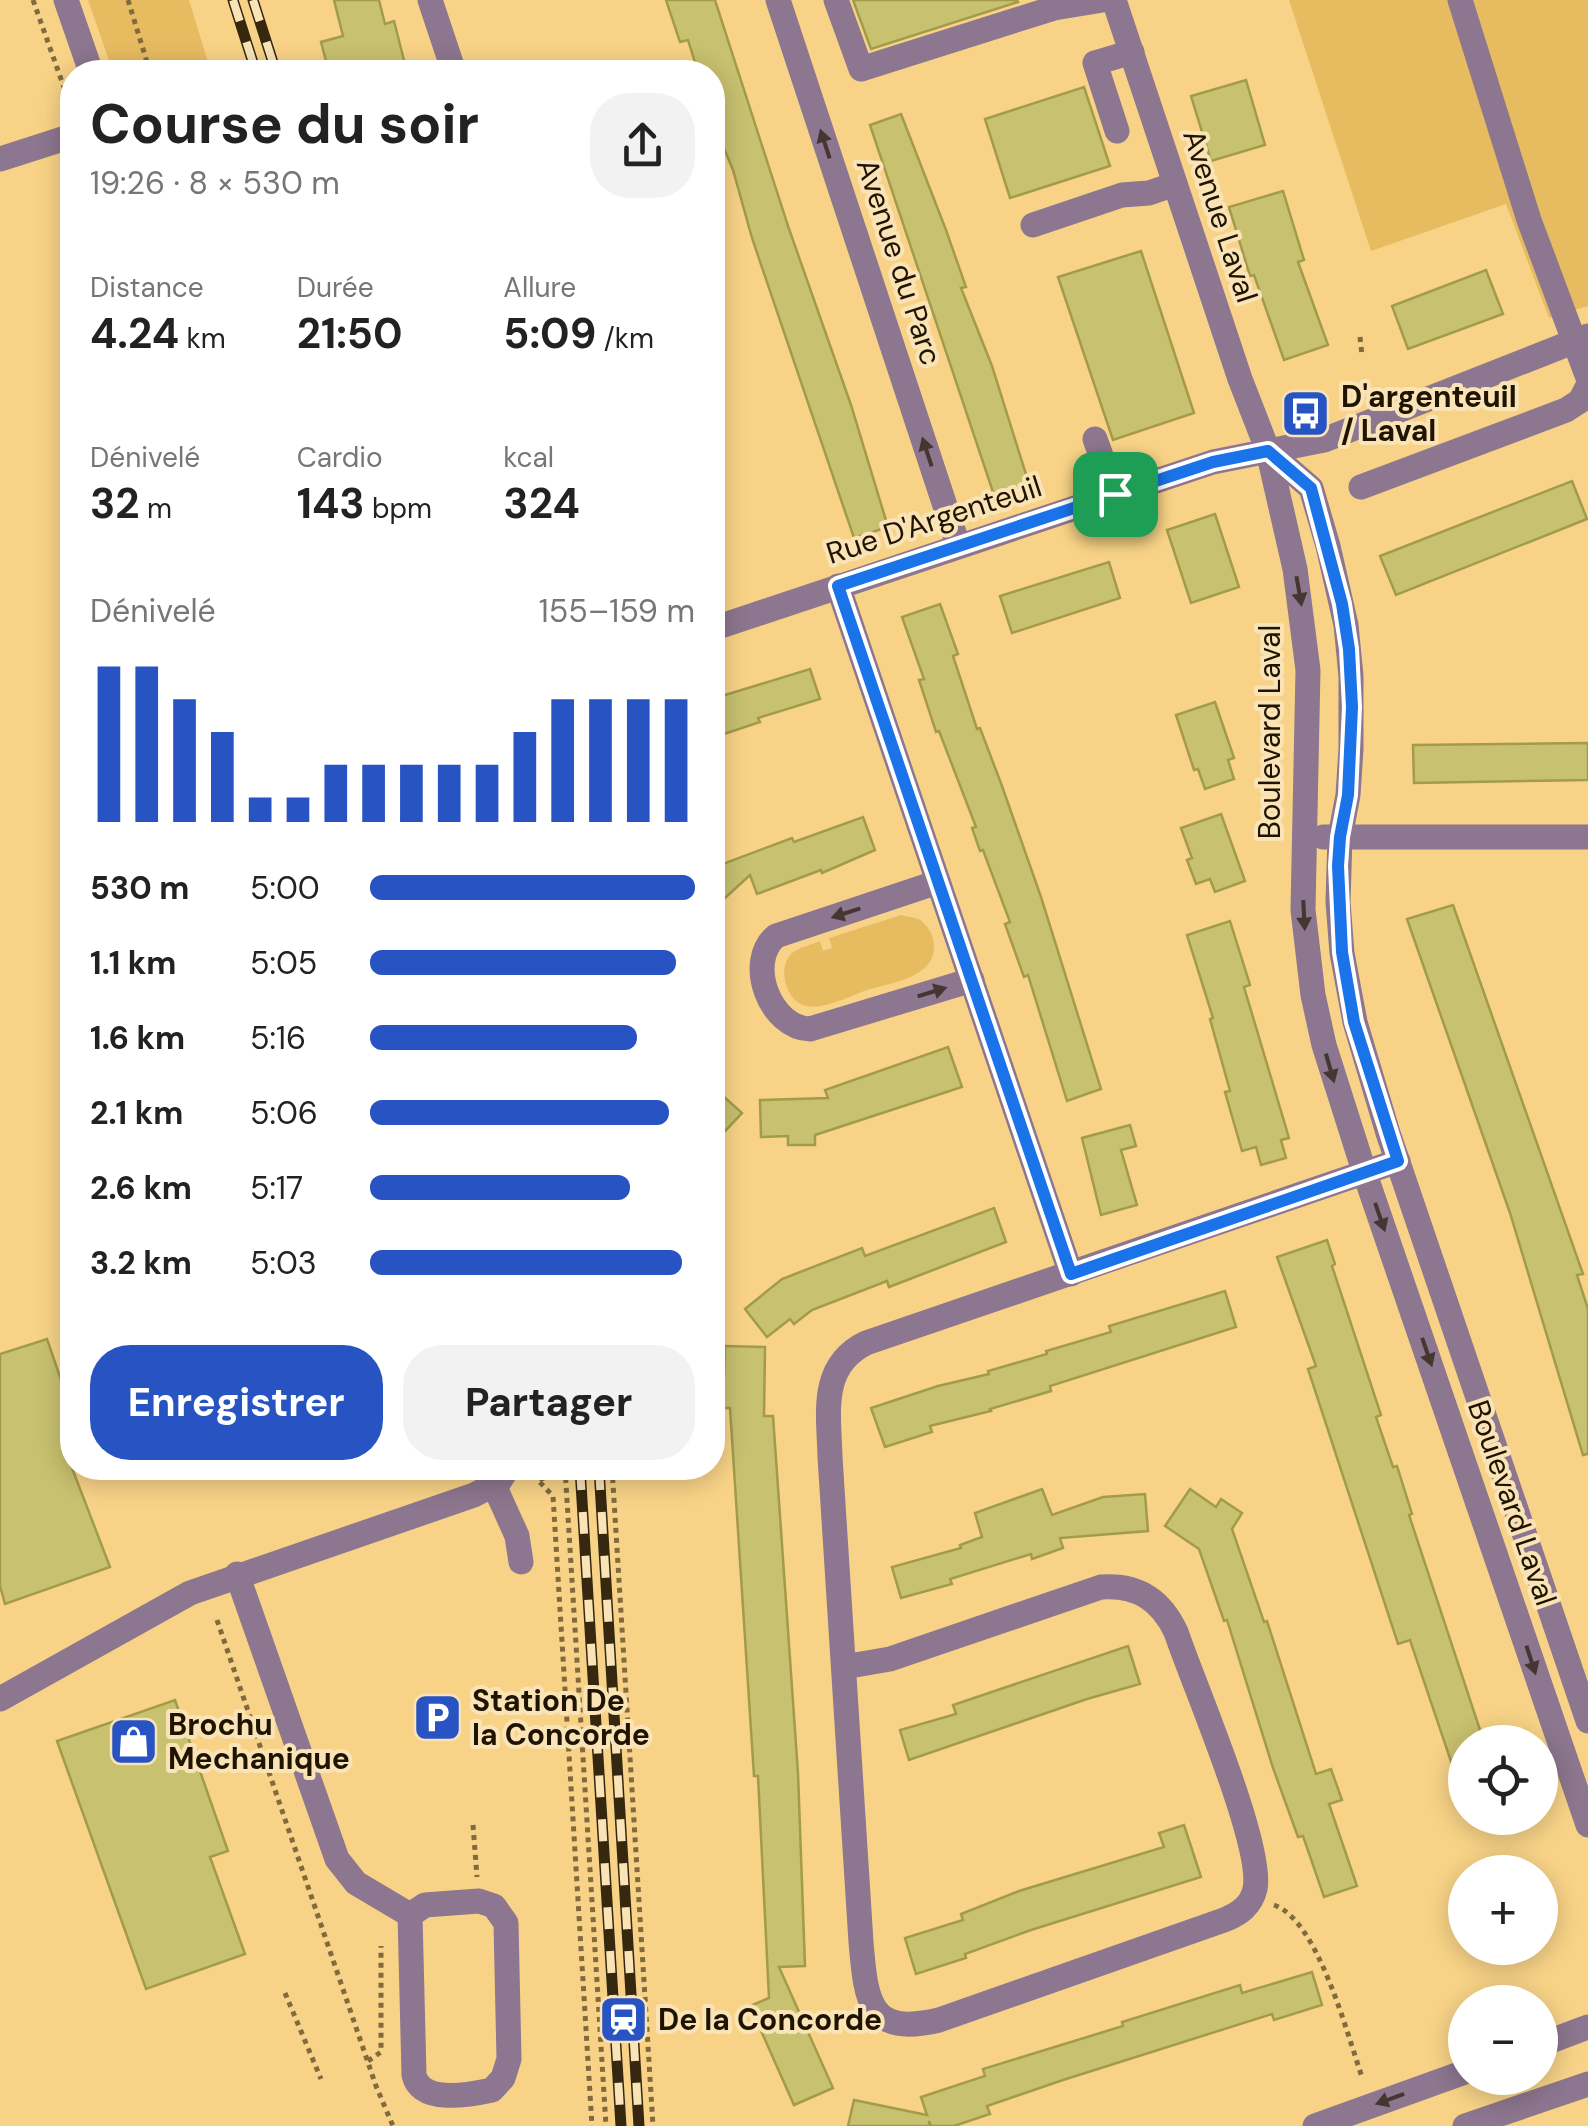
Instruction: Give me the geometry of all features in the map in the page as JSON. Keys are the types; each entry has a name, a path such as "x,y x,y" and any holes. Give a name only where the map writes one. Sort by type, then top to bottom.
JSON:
{"street":[{"path":"66,0 87,60"},
{"path":"430,0 450,60"},
{"name":"Avenue du Parc","path":"779,0 958,545"},
{"path":"836,0 861,69 1021,8 1054,8 1103,0"},
{"name":"Avenue Laval","path":"1114,0 1240,379 1268,451"},
{"path":"1361,487 1566,410 1580,401 1588,382 1581,339 1529,220 1460,0"},
{"path":"1117,131 1090,61 1132,52"},
{"path":"0,159 60,140"},
{"path":"1033,225 1122,195 1148,193 1176,184"},
{"name":"Rue D'Argenteuil","path":"725,625 1213,462 1324,440 1581,339"},
{"path":"1095,439 1115,494"},
{"name":"Boulevard Laval","path":"1268,451 1295,569 1307,648 1303,910 1312,995 1338,1096 1588,1826"},
{"name":"Boulevard Laval","path":"1268,451 1311,488 1344,615 1352,721 1348,795 1340,837 1338,902 1350,998 1366,1064 1588,1721"},
{"path":"838,586 1071,1274"},
{"path":"1304,836 1588,837"},
{"path":"938,882 776,936 762,957 771,1002 778,1016 789,1025 810,1029 972,980"},
{"path":"844,1667 890,1659 1101,1587 1122,1586 1141,1593 1158,1604 1176,1632 1247,1832 1257,1869 1252,1898 1242,1910 1224,1920 953,2016 909,2026 887,2020 870,2001 864,1972 844,1667 829,1392 838,1366 848,1353 866,1344 1398,1161"},
{"path":"0,1698 178,1599 490,1480"},
{"path":"502,1480 520,1562"},
{"path":"237,1574 336,1860 356,1883 410,1914"},
{"path":"479,1901 494,1906 503,1916 507,1930 509,2059 504,2078 492,2090 436,2094 416,2084 410,1914 425,1905 479,1901"},
{"path":"1558,2038 1588,2027"},
{"path":"1315,2126 1448,2078"},
{"path":"1465,2126 1501,2120 1588,2084"}],"path":[{"path":"33,0 60,78"},
{"path":"128,0 146,60"},
{"path":"1360,337 1362,355"},
{"path":"542,1480 553,1496 592,2126"},
{"path":"566,1480 606,2126"},
{"path":"613,1480 653,2126"},
{"path":"216,1620 393,2126"},
{"path":"473,1825 478,1884"},
{"path":"577,1890 592,1890"},
{"path":"1252,1898 1287,1910 1323,1962 1362,2077"},
{"path":"368,2061 381,2052 381,1946"},
{"path":"582,1967 596,1965"},
{"path":"285,1992 320,2079"},
{"path":"585,2016 599,2015"},
{"path":"588,2068 603,2069"}],"shaded area":[{"path":"88,0 189,0 207,60 109,60"},
{"path":"1289,0 1588,0 1588,306 1549,318 1506,204 1371,251"},
{"path":"901,915 919,919 933,938 932,957 919,972 821,1006 806,1006 793,998 784,976 791,954 820,941 823,951 832,948 829,938"}],"building":[{"path":"334,0 379,0 385,24 394,21 404,60 326,60 321,42 343,36"},
{"path":"666,0 715,0 888,527 854,538 725,151 725,60 694,60 688,40 680,42"},
{"path":"853,0 1017,0 1018,2 871,49"},
{"path":"1246,80 1265,145 1211,161 1191,96"},
{"path":"1084,87 1110,166 1010,198 985,119"},
{"path":"901,114 966,287 961,288 992,366 1029,484 994,495 870,125"},
{"path":"1283,191 1304,260 1298,262 1328,345 1284,360 1254,275 1250,276 1229,207"},
{"path":"1141,251 1194,413 1113,440 1058,277"},
{"path":"1486,270 1503,314 1408,349 1392,306"},
{"path":"1572,481 1587,519 1396,595 1380,556"},
{"path":"1215,514 1239,587 1191,603 1167,530"},
{"path":"1109,562 1120,598 1012,633 1000,596"},
{"path":"940,604 958,654 953,656 977,729 980,728 1041,897 1101,1089 1067,1101 1028,975 1024,977 1005,924 1010,922 983,850 980,851 972,828 976,827 939,731 936,732 919,680 924,679 902,617"},
{"path":"810,669 820,699 758,718 760,722 725,734 725,695"},
{"path":"1215,702 1234,758 1228,760 1234,779 1205,789 1198,769 1194,770 1176,715"},
{"path":"1588,743 1588,780 1414,783 1413,745"},
{"path":"1221,814 1245,881 1215,892 1210,879 1196,884 1181,828"},
{"path":"863,817 875,850 822,873 821,870 757,894 750,875 725,898 725,863 792,838 794,842"},
{"path":"1453,905 1583,1274 1577,1275 1588,1309 1588,1454 1583,1455 1510,1213 1407,919"},
{"path":"1230,921 1250,985 1244,987 1289,1138 1281,1140 1286,1158 1261,1165 1256,1147 1242,1151 1225,1092 1230,1091 1210,1019 1213,1018 1187,935"},
{"path":"948,1047 962,1087 815,1135 815,1145 788,1145 788,1136 761,1137 760,1100 828,1098 825,1090"},
{"path":"725,1098 742,1113 725,1131"},
{"path":"1130,1125 1136,1146 1121,1150 1137,1205 1101,1215 1082,1138"},
{"path":"994,1208 1006,1242 889,1287 887,1281 812,1310 794,1324 790,1319 767,1337 745,1309 782,1279 862,1248 865,1256"},
{"path":"1327,1240 1381,1415 1376,1417 1393,1467 1397,1466 1412,1514 1409,1515 1478,1725 1448,1725 1448,1753 1410,1640 1398,1644 1308,1369 1316,1366 1277,1257"},
{"path":"1225,1291 1236,1327 1050,1386 1051,1391 991,1411 930,1426 932,1432 885,1447 871,1408 989,1374 988,1371 1047,1354 1046,1351 1111,1332 1109,1326"},
{"path":"47,1339 60,1377 60,1480 77,1480 110,1567 5,1604 0,1586 0,1354"},
{"path":"725,1346 765,1347 764,1416 773,1416 798,1773 805,1966 779,1967 833,2088 794,2105 750,2006 769,1998 758,1776 754,1776 730,1408 725,1408"},
{"path":"1042,1489 1052,1515 1103,1497 1145,1494 1148,1531 1060,1538 1063,1548 950,1579 952,1584 901,1598 892,1567 961,1548 960,1545 982,1537 975,1513"},
{"path":"1190,1489 1216,1507 1221,1499 1242,1513 1232,1529 1264,1622 1267,1621 1316,1774 1331,1769 1342,1800 1329,1804 1357,1886 1324,1897 1273,1768 1227,1620 1224,1621 1199,1549 1165,1526"},
{"path":"1128,1646 1140,1684 909,1760 900,1730 956,1714 953,1705"},
{"path":"175,1700 228,1851 210,1857 245,1954 146,1989 57,1741"},
{"path":"1184,1825 1201,1877 1031,1930 916,1974 905,1938 963,1920 961,1914 1019,1891 1164,1847 1159,1833"},
{"path":"1312,1972 1322,2005 1274,2020 1272,2014 1063,2080 987,2106 990,2114 954,2126 931,2126 929,2121 929,2126 848,2126 854,2100 927,2115 921,2097 985,2076 983,2069 1240,1985 1242,1993"}],"railway":[{"path":"233,0 252,60"},
{"path":"253,0 272,60"},
{"path":"581,1480 621,2126"},
{"path":"600,1480 639,2126"}],"place":[{"name":"D'argenteuil / Laval","path":"1306,414"},
{"name":"Station De la Concorde","path":"437,1718"},
{"name":"Brochu Mechanique","path":"133,1742"},
{"name":"De la Concorde","path":"623,2020"}],"route":[{"path":"1268,451 1311,488 1342,604 1351,676 1348,795 1338,866 1342,952 1354,1022 1398,1161 1071,1274 838,586 1115,494 1213,462 1268,451"}]}
